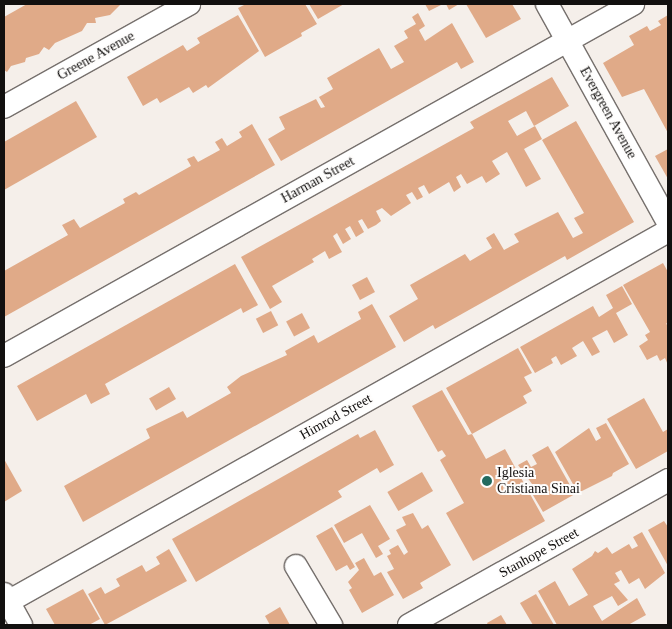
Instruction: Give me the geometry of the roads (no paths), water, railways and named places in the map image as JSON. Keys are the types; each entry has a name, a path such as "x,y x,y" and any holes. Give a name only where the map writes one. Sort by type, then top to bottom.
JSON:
{"street":[{"name":"Greene Avenue","path":"4,108 189,4"},
{"name":"Evergreen Avenue","path":"547,4 668,222"},
{"name":"Harman Street","path":"4,356 633,4"},
{"name":"Himrod Street","path":"5,600 668,230"},
{"name":"Stanhope Street","path":"409,625 668,480"},
{"path":"296,566 331,625"},
{"path":"5,600 21,625"}],"place":[{"name":"Iglesia Cristiana Sinai","path":"487,481"}]}
